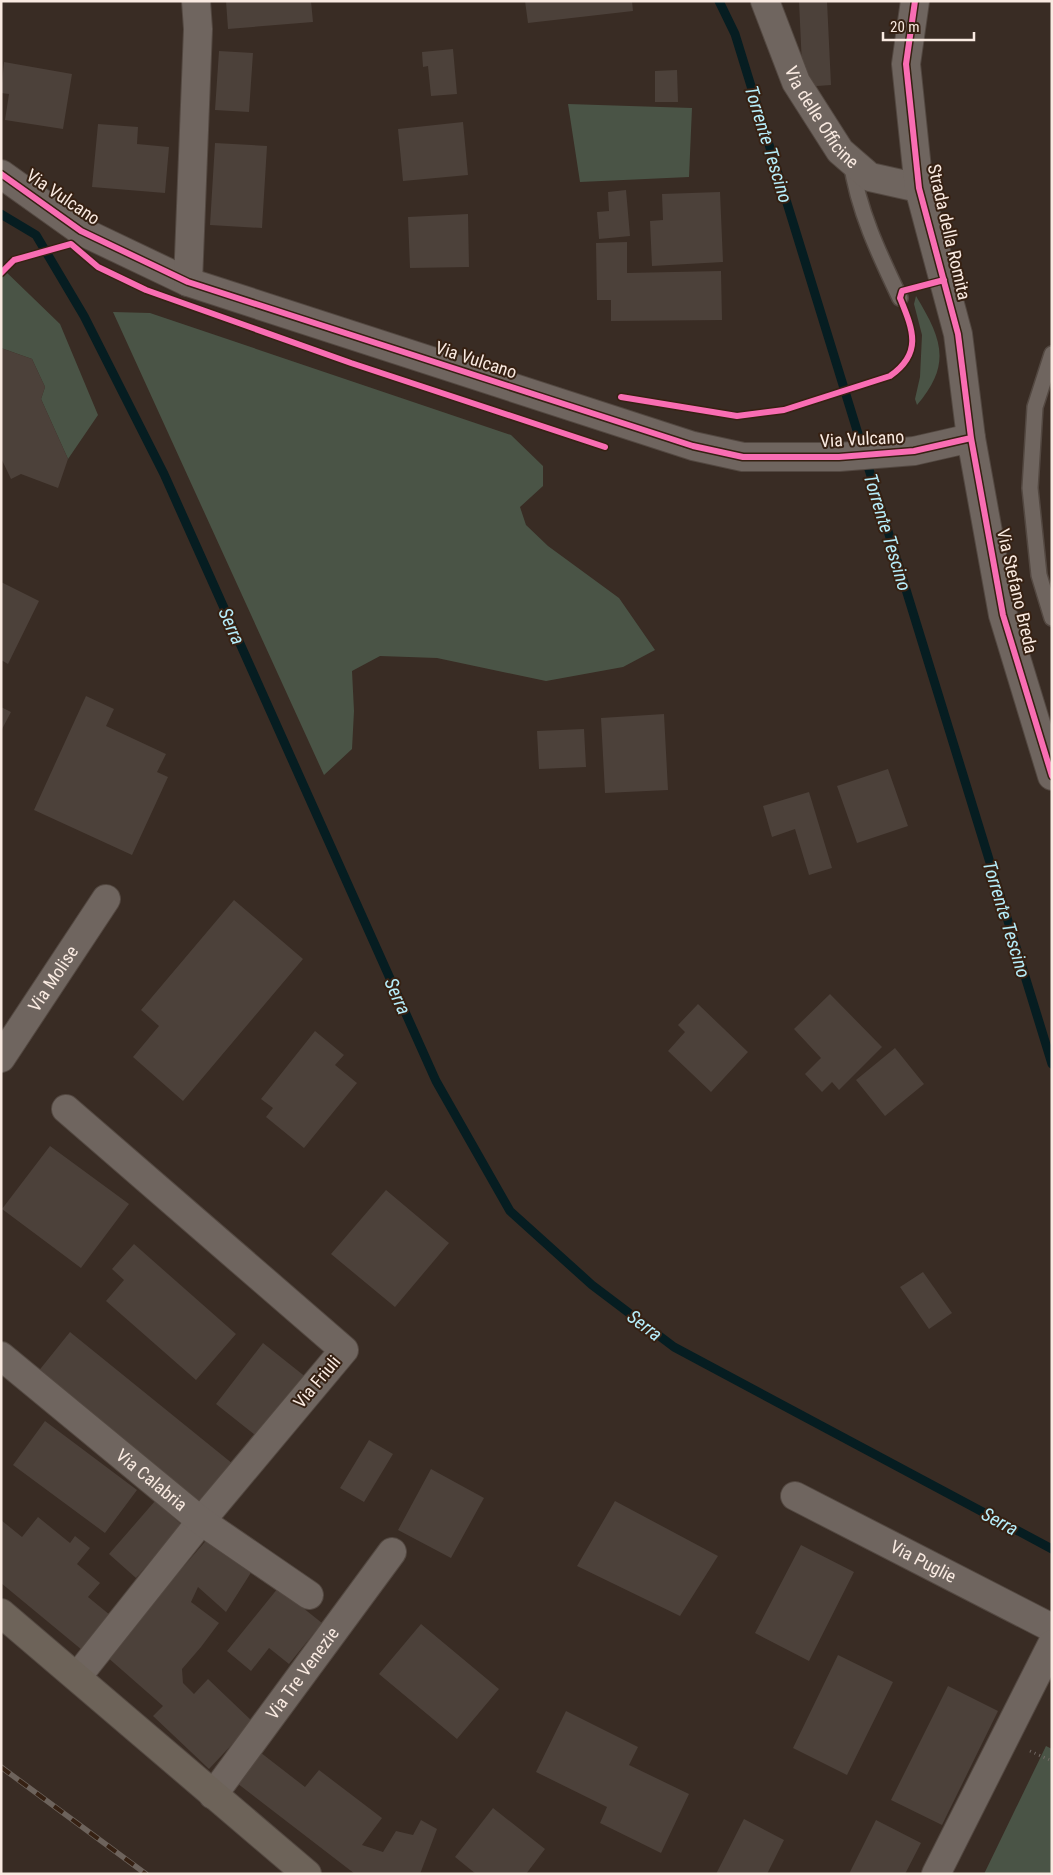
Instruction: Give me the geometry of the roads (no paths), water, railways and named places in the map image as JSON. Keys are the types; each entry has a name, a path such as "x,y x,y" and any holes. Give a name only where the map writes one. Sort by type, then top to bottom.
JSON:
{"main road":[{"path":"1,1614 307,1874"}],"street":[{"path":"188,282 198,29 196,1"},
{"name":"Via delle Officine","path":"765,1 796,82 840,152 870,177 919,188"},
{"name":"Strada della Romita","path":"915,1 906,64 919,188 958,334 971,438"},
{"name":"Via Vulcano","path":"1,174 81,231 188,282 693,446 743,457 840,457 914,451 971,438"},
{"name":"Via Stefano Breda","path":"971,438 1003,615 1052,776"},
{"name":"Via Molise","path":"1,1058 106,899"},
{"name":"Via Friuli","path":"66,1109 344,1350 201,1521 77,1677"},
{"name":"Via Calabria","path":"1,1356 201,1521 309,1595"},
{"name":"Via Puglie","path":"795,1496 1052,1628"},
{"name":"Via Tre Venezie","path":"213,1795 392,1552"},
{"path":"936,1874 1052,1644"}],"lane":[{"path":"850,160 854,184 874,245 900,298"},
{"path":"1052,354 1035,406 1030,488 1039,575 1052,618"}],"waterway":[{"name":"Torrente Tescino","path":"719,1 735,34 1052,1064"},
{"name":"Serra","path":"1,214 36,235 84,316 164,474 436,1081 510,1211 592,1285 674,1347 1052,1549"}],"railway":[{"path":"1,1767 146,1874"}]}
